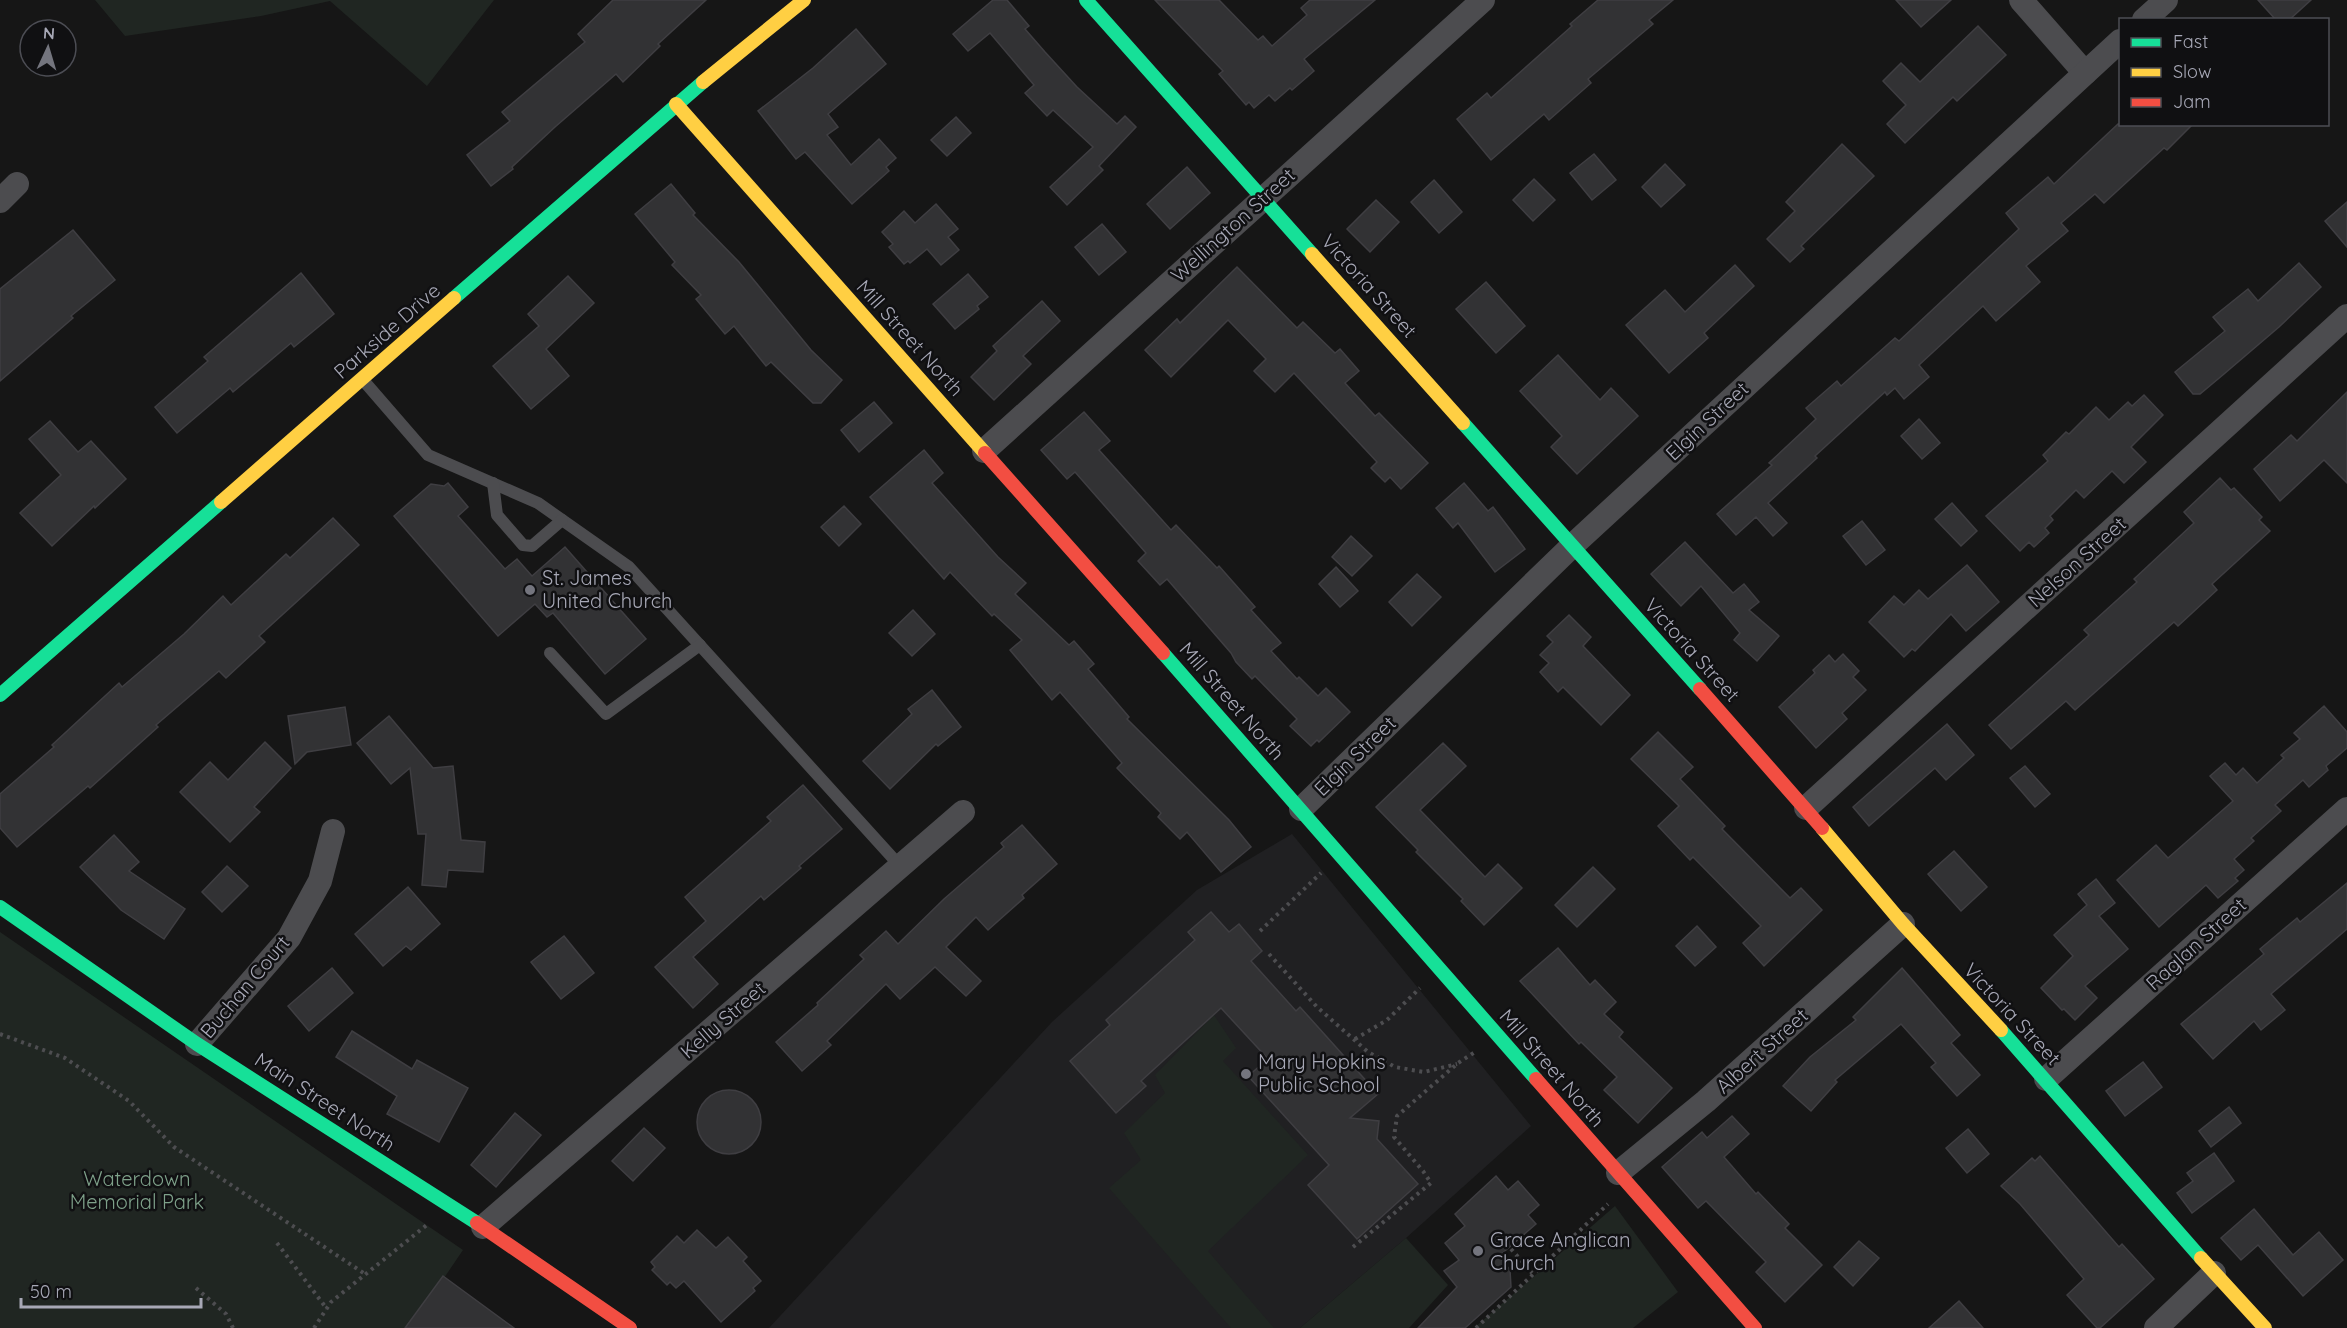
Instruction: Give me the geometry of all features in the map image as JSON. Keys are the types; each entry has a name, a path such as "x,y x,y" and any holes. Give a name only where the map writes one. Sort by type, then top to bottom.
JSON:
{"main road":[{"name":"Parkside Drive","path":"0,695 676,104 804,0"},
{"name":"Victoria Street","path":"1086,0 1806,808 1902,924 2046,1079 2214,1273 2265,1328"},
{"name":"Mill Street North","path":"676,104 1341,854 1755,1328"},
{"name":"Main Street North","path":"0,907 197,1044 450,1205 630,1328"}],"street":[{"name":"Wellington Street","path":"984,451 1482,0"},
{"path":"2021,0 2085,73"},
{"path":"2146,18 2166,0"},
{"name":"Elgin Street","path":"1301,809 1573,545 2119,43"},
{"path":"0,201 17,184"},
{"name":"Nelson Street","path":"1806,808 2347,316"},
{"name":"Raglan Street","path":"2046,1079 2347,809"},
{"name":"Kelly Street","path":"483,1227 963,812"},
{"name":"Buchan Court","path":"197,1044 289,938 320,881 333,831"},
{"name":"Albert Street","path":"1623,1179 1902,924"},
{"path":"2156,1328 2214,1273"}],"lane":[{"path":"362,379 428,455 538,503 629,567 900,866"},
{"path":"493,483 497,515 524,545 532,546 562,520"},
{"path":"550,653 606,714 700,645"}],"path":[{"path":"1260,931 1341,854"},
{"path":"1269,954 1317,1006 1368,1052 1395,1067 1424,1072 1458,1063"},
{"path":"1355,1039 1387,1020 1440,969"},
{"path":"0,1034 65,1058 129,1101 174,1147 365,1274"},
{"path":"1353,1246 1431,1183 1394,1137 1397,1116 1458,1063 1498,1035"},
{"path":"1476,1328 1511,1297 1623,1179"},
{"path":"314,1328 331,1302 450,1205"},
{"path":"277,1243 327,1309"},
{"path":"1511,1249 1532,1274"},
{"path":"196,1288 226,1314 233,1328"}],"shaded area":[{"name":"Mary Hopkins Public School","path":"1292,834 1531,1126 1406,1238 1300,1328 769,1328 1052,1022 1197,890"}],"green space":[{"path":"95,0 494,0 427,86 330,1 261,16 125,36"},
{"name":"Waterdown Memorial Park","path":"0,932 463,1250 410,1328 0,1328"},
{"path":"1214,1015 1236,1048 1223,1061 1308,1155 1208,1251 1274,1328 1231,1328 1109,1188 1141,1160 1124,1133 1165,1093 1155,1075"},
{"path":"1615,1206 1678,1292 1633,1328 1474,1328"},
{"path":"1406,1238 1448,1285 1409,1328 1300,1328"}],"building":[{"path":"613,0 706,0 658,44 660,46 623,82 616,74 555,127 512,167 513,169 491,186 467,155 510,121 502,112 585,42 578,34"},
{"path":"993,0 1007,0 1029,26 1025,29 1045,52 1077,87 1117,124 1125,116 1136,127 1099,166 1103,170 1067,205 1050,187 1093,147 1053,110 1047,116 1025,93 1034,85 990,33 968,51 953,34"},
{"path":"1155,0 1219,0 1258,40 1263,36 1272,46 1307,15 1301,8 1310,0 1375,0 1304,59 1314,71 1275,101 1269,95 1254,108 1249,102 1246,105 1219,74 1223,71"},
{"path":"1598,0 1673,0 1649,20 1653,24 1588,79 1591,83 1549,120 1544,114 1491,160 1457,119 1487,93 1491,98"},
{"path":"1896,0 1951,0 1921,27"},
{"path":"2258,0 2311,0 2291,18 2274,18"},
{"path":"1978,26 2006,55 1957,101 1953,97 1905,143 1887,124 1906,105 1883,81 1901,63 1920,82"},
{"path":"856,29 886,64 828,114 838,127 827,135 851,165 879,139 896,158 886,167 889,171 852,204 805,152 796,159 758,111 813,68"},
{"path":"956,117 971,133 947,156 931,140"},
{"path":"2118,124 2119,126 2191,126 2167,150 2164,148 2104,203 2095,194 2061,223 2068,231 2026,266 2040,282 1996,321 1983,306 1919,365 1929,377 1904,399 1895,388 1887,395 1885,392 1815,456 1817,458 1768,503 1787,523 1773,536 1756,517 1736,535 1717,514 1772,465 1769,463 1816,419 1806,408 1837,381 1841,386 1895,338 1899,341 2019,229 2006,213 2048,177 2054,184"},
{"path":"1842,144 1874,176 1801,246 1804,249 1790,262 1767,239 1795,211 1786,202"},
{"path":"1594,154 1616,180 1592,200 1570,173"},
{"path":"1665,164 1685,185 1661,207 1642,187"},
{"path":"1187,167 1210,193 1170,229 1147,204"},
{"path":"1534,179 1555,200 1533,221 1513,200"},
{"path":"1434,180 1462,212 1439,233 1411,202"},
{"path":"671,184 695,213 693,215 739,262 811,350 842,380 821,403 813,403 771,362 766,366 734,326 725,334 696,299 701,295 672,265 675,262 635,214"},
{"path":"1376,200 1399,222 1370,252 1347,229"},
{"path":"2347,202 2347,247 2325,221"},
{"path":"936,204 958,229 948,237 959,250 941,265 927,249 910,263 908,261 904,264 889,247 893,244 882,232 904,211 915,223"},
{"path":"1102,224 1126,252 1099,275 1075,247"},
{"path":"73,230 115,280 71,316 73,318 0,381 0,289"},
{"path":"2299,263 2321,287 2224,374 2200,394 2193,394 2175,372 2225,331 2213,317 2248,289 2258,301"},
{"path":"1735,265 1754,286 1704,333 1708,338 1669,373 1626,325 1665,290 1685,312"},
{"path":"1237,267 1297,328 1303,322 1335,353 1340,349 1359,371 1345,383 1375,416 1379,413 1428,463 1401,489 1390,477 1385,482 1371,468 1377,462 1294,373 1275,392 1254,371 1266,359 1228,320 1171,377 1145,350 1177,319 1180,323"},
{"path":"301,273 334,314 294,347 291,343 233,392 230,388 177,433 155,407 208,361 204,357"},
{"path":"968,274 988,297 977,306 979,309 955,329 933,304"},
{"path":"568,276 594,303 546,349 569,376 531,409 493,366 539,326 528,314"},
{"path":"1486,282 1525,326 1496,353 1456,309"},
{"path":"1042,301 1060,321 1023,356 1031,364 994,400 971,377 997,351 993,346"},
{"path":"1558,355 1600,400 1611,388 1638,416 1577,474 1551,447 1562,436 1520,391"},
{"path":"2347,392 2347,483 2324,460 2280,501 2254,469 2291,435 2297,441"},
{"path":"2144,395 2163,415 2131,447 2146,462 2124,483 2112,471 2084,498 2076,490 2050,516 2053,520 2045,528 2049,533 2034,547 2029,542 2020,551 1986,516 2048,461 2043,455 2066,432 2069,434 2096,407 2109,420 2128,402 2132,406"},
{"path":"874,402 892,423 859,452 841,430"},
{"path":"1084,412 1110,441 1099,450 1171,530 1176,525 1217,568 1219,566 1255,607 1251,610 1281,643 1271,651 1297,679 1299,677 1318,696 1326,688 1350,712 1319,742 1317,740 1311,746 1290,726 1297,719 1255,676 1252,679 1236,662 1231,653 1167,579 1160,585 1138,561 1146,553 1075,472 1067,479 1041,450"},
{"path":"1919,419 1940,443 1922,459 1901,436"},
{"path":"50,421 78,452 91,441 126,479 52,546 20,513 61,475 29,439"},
{"path":"924,450 943,473 932,483 998,557 1026,583 1015,594 1069,645 1074,641 1094,664 1088,669 1129,717 1127,719 1229,820 1251,847 1221,872 1187,832 1180,839 1158,817 1161,813 1117,768 1122,763 1060,692 1052,700 1010,650 1022,640 994,614 992,616 950,572 944,579 870,497"},
{"path":"2220,478 2231,490 2234,488 2262,517 2259,520 2270,531 2212,584 2217,590 2178,626 2174,622 2075,710 2066,701 2011,749 1989,725 2089,635 2084,630 2137,582 2134,579 2194,523 2184,512"},
{"name":"St. James United Church","path":"448,483 468,507 458,516 505,569 517,559 532,576 565,547 646,639 605,674 553,613 547,617 535,604 498,636 394,516 431,484 444,486"},
{"path":"1464,483 1488,511 1493,507 1525,549 1495,572 1458,523 1453,528 1436,508"},
{"path":"1952,503 1977,531 1961,546 1935,519"},
{"path":"844,506 861,524 839,546 821,527"},
{"path":"333,518 359,545 259,636 265,642 226,678 219,671 156,725 158,727 90,788 88,786 17,847 0,828 0,794 54,747 52,745 119,683 122,687 184,634 223,596 231,605 286,554 290,558"},
{"path":"1862,521 1885,550 1866,565 1843,536"},
{"path":"1351,536 1372,556 1352,576 1332,557"},
{"path":"1685,542 1733,593 1744,584 1759,602 1749,610 1779,636 1757,661 1734,640 1740,633 1701,586 1681,606 1651,574"},
{"path":"1967,565 1999,602 1966,631 1951,614 1915,651 1912,649 1904,657 1869,622 1894,596 1904,605 1919,590 1928,599"},
{"path":"1336,567 1358,591 1340,607 1319,584"},
{"path":"1417,574 1441,597 1412,626 1389,602"},
{"path":"913,610 935,634 912,656 889,633"},
{"path":"1569,615 1591,637 1583,646 1630,695 1601,725 1563,687 1558,692 1540,672 1549,663 1540,655 1553,642 1547,636"},
{"path":"1843,654 1859,671 1853,677 1866,690 1842,713 1847,719 1816,748 1779,707 1815,673 1813,670 1829,655 1835,662"},
{"path":"932,690 961,727 938,746 936,744 890,789 863,761 912,714 908,709"},
{"path":"2324,706 2347,732 2347,748 2326,766 2328,770 2309,787 2303,780 2275,805 2281,811 2251,838 2254,841 2234,859 2244,870 2235,878 2238,881 2218,898 2206,885 2159,927 2117,880 2156,845 2168,858 2233,801 2210,776 2225,763 2236,775 2243,768 2257,783 2284,758 2281,755 2300,739 2294,733"},
{"path":"345,707 351,745 307,752 295,764 288,716"},
{"path":"389,716 433,768 453,766 461,840 485,842 483,872 448,870 446,887 422,885 426,834 418,834 410,768 391,784 357,743"},
{"path":"1947,724 1974,755 1946,780 1935,768 1869,826 1853,807"},
{"path":"1658,732 1693,767 1680,779 1725,826 1722,829 1790,898 1801,888 1822,910 1764,966 1743,943 1761,926 1693,857 1690,860 1658,826 1679,806 1631,759"},
{"path":"265,742 291,768 254,807 260,812 230,842 180,792 210,762 228,780"},
{"path":"1443,743 1466,766 1420,810 1485,877 1498,864 1522,888 1484,925 1461,901 1463,899 1416,852 1418,850 1376,807"},
{"path":"2025,766 2050,794 2035,807 2010,778"},
{"path":"803,785 842,829 764,900 761,896 693,957 718,984 693,1008 655,967 706,921 685,897 771,821 767,817"},
{"path":"1022,825 1057,864 988,930 976,917 946,947 981,981 966,996 935,967 900,999 886,984 827,1041 831,1045 802,1071 776,1042 818,1005 817,1003 864,959 860,955 886,931 898,944 944,899 1004,847 1001,843"},
{"path":"114,835 139,862 129,871 185,909 164,939 121,910 80,867"},
{"path":"1954,851 1987,887 1961,911 1928,874"},
{"path":"227,866 248,886 222,912 202,892"},
{"path":"1593,867 1615,889 1577,927 1555,905"},
{"path":"2096,879 2115,903 2099,916 2128,949 2085,986 2097,998 2075,1020 2041,988 2073,956 2054,935 2087,905 2078,894"},
{"path":"2347,883 2347,929 2271,994 2285,1010 2261,1030 2254,1021 2213,1059 2181,1024 2264,954 2260,949 2297,918 2300,922"},
{"path":"408,887 440,924 411,950 406,946 383,966 355,934"},
{"path":"1211,912 1229,932 1239,924 1262,951 1251,961 1296,1011 1300,1007 1378,1094 1350,1118 1379,1121 1377,1139 1418,1184 1357,1239 1308,1185 1329,1165 1248,1076 1268,1059 1221,1008 1141,1081 1146,1086 1116,1113 1070,1061 1110,1025 1106,1020 1195,940 1188,932"},
{"path":"1697,926 1716,947 1695,966 1676,946"},
{"path":"564,936 594,973 561,999 531,962"},
{"path":"1558,948 1590,985 1595,980 1616,1002 1604,1014 1623,1032 1619,1037 1672,1088 1638,1123 1604,1090 1617,1077 1581,1042 1579,1044 1520,981"},
{"path":"332,968 353,993 309,1031 288,1006"},
{"path":"1902,968 1960,1035 1951,1043 1980,1075 1957,1096 1931,1067 1936,1063 1901,1024 1835,1080 1837,1082 1811,1111 1783,1086 1810,1057 1856,1020 1853,1017"},
{"path":"352,1031 412,1069 417,1060 468,1088 439,1142 387,1114 397,1096 336,1057"},
{"path":"2143,1062 2162,1087 2125,1116 2106,1091"},
{"path":"723,1090 735,1090 752,1099 759,1110 761,1122 759,1134 752,1145 735,1154 723,1154 711,1149 702,1140 697,1128 697,1116 702,1104 711,1095"},
{"path":"2229,1107 2241,1123 2211,1147 2199,1131"},
{"path":"515,1113 541,1135 496,1187 471,1165"},
{"path":"1732,1116 1749,1134 1724,1157 1756,1194 1758,1192 1789,1224 1785,1228 1822,1265 1785,1302 1756,1272 1766,1262 1706,1201 1698,1208 1662,1167 1702,1132 1707,1138"},
{"path":"644,1128 665,1148 633,1181 612,1161"},
{"path":"1968,1129 1989,1154 1967,1173 1946,1148"},
{"path":"2214,1153 2234,1181 2192,1213 2177,1193 2193,1181 2187,1173"},
{"path":"2040,1156 2119,1247 2122,1244 2154,1279 2100,1328 2097,1328 2067,1295 2084,1279 2020,1204 2001,1186 2032,1158 2035,1161"},
{"name":"Grace Anglican Church","path":"1496,1176 1508,1190 1518,1181 1539,1205 1528,1215 1536,1224 1499,1256 1510,1270 1511,1287 1465,1328 1418,1328 1457,1287 1444,1271 1459,1260 1445,1243 1465,1226 1455,1214"},
{"path":"2254,1209 2293,1255 2319,1232 2343,1260 2303,1296 2258,1245 2241,1260 2221,1238"},
{"path":"697,1230 716,1248 728,1237 747,1257 743,1261 761,1281 753,1288 755,1291 721,1322 684,1281 676,1288 670,1282 667,1285 652,1270 655,1267 651,1262 677,1236 684,1243"},
{"path":"1859,1241 1879,1258 1853,1286 1834,1267"},
{"path":"443,1276 514,1328 405,1328"},
{"path":"1959,1301 1983,1328 1929,1328"}],"traffic: fast":[{"path":"1086,0 1312,254"},
{"path":"454,298 703,82"},
{"path":"1463,423 1700,689"},
{"path":"0,695 221,502"},
{"path":"1163,653 1536,1079"},
{"path":"0,907 197,1044 477,1223"},
{"path":"2001,1030 2201,1258"}],"traffic: slow":[{"path":"703,82 804,0"},
{"path":"676,104 985,453"},
{"path":"1312,254 1463,423"},
{"path":"221,502 454,298"},
{"path":"1822,828 1903,924 2001,1030"},
{"path":"2201,1258 2265,1328"}],"traffic: jam":[{"path":"985,453 1163,653"},
{"path":"1700,689 1822,828"},
{"path":"1536,1079 1755,1328"},
{"path":"477,1223 630,1328"}],"place":[{"name":"St. James United Church","path":"530,590"},
{"name":"Mary Hopkins Public School","path":"1246,1074"},
{"name":"Grace Anglican Church","path":"1478,1251"}]}
